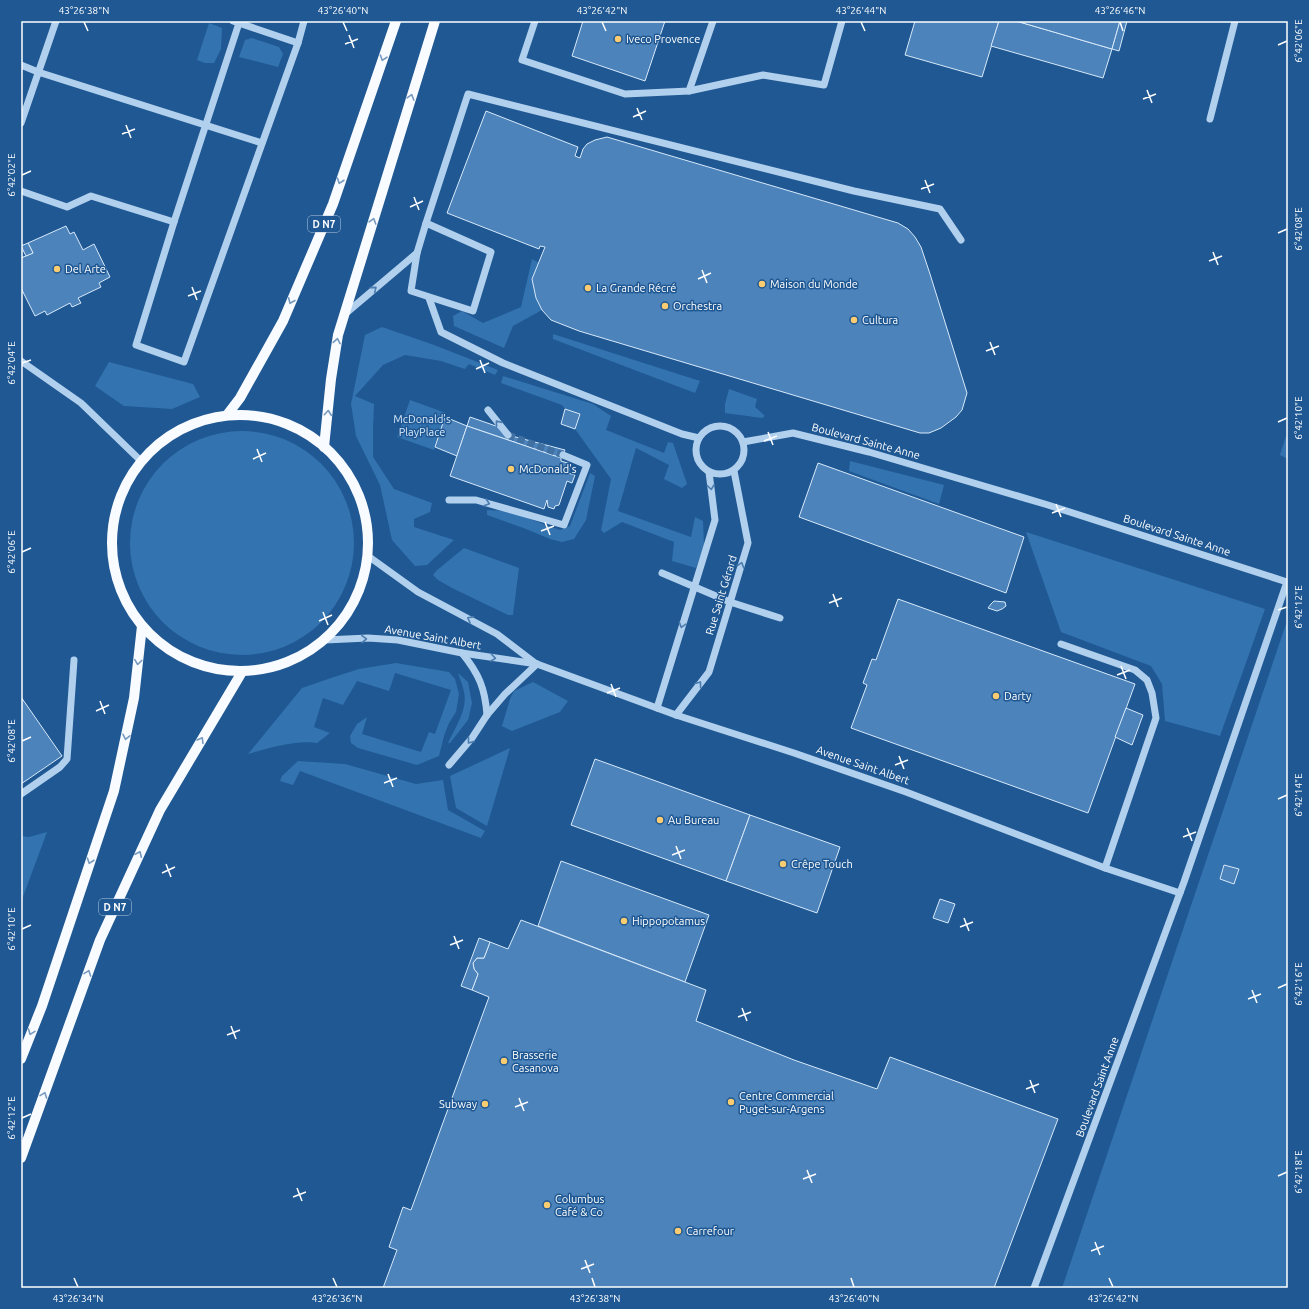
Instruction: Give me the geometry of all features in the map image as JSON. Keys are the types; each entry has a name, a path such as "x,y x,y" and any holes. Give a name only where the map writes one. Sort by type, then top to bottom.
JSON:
{"main road":[{"name":"D N7","path":"227,415 240,398 283,321 332,204 396,21"},
{"path":"324,446 331,379 338,335 435,21"},
{"path":"227,415 248,415 269,418 289,424 308,434 324,446 339,461 350,477 359,496 365,515 368,535 368,556 363,580 355,602 341,622 325,640 307,653 286,664 265,670 242,672 214,669 187,660 163,646 142,626 123,596 113,561 113,525 123,491 142,461 156,446 171,434 189,425 227,415"},
{"path":"21,1060 42,1006 114,791 134,698 142,626"},
{"name":"D N7","path":"21,1158 100,940 160,810 242,672"}],"lane":[{"path":"21,122 56,21"},
{"path":"298,43 236,22 206,125 136,345 184,362 298,43 304,21"},
{"path":"535,21 522,60 625,94 689,91 763,75 824,85 842,21"},
{"path":"689,91 713,21"},
{"path":"1210,119 1235,21"},
{"path":"21,65 38,72 262,143"},
{"path":"426,223 491,252 473,311 411,291 417,253 426,223 468,94 854,191 940,209 961,240"},
{"path":"21,191 67,207 91,196 174,222"},
{"path":"345,314 417,253"},
{"path":"429,298 441,332 504,363 682,434 699,438"},
{"path":"21,361 81,403 142,461"},
{"path":"488,410 508,435"},
{"path":"719,426 733,430 739,435 743,442 745,450 743,458 740,465 734,470 722,474 715,474 709,472 698,460 696,453 699,438 704,432 711,428 719,426"},
{"name":"Boulevard Sainte Anne","path":"743,442 793,433 862,450 1048,505 1287,582 1180,893"},
{"path":"449,500 476,500 564,525 587,465 563,455"},
{"name":"Rue Saint Gérard","path":"676,715 709,672 748,543 734,470"},
{"path":"657,708 715,520 709,472"},
{"name":"Avenue Saint Albert","path":"368,556 418,592 497,634 537,664"},
{"path":"662,573 730,602 780,618"},
{"name":"Avenue Saint Albert","path":"325,640 368,638 398,640 462,653 537,664 676,715 906,792 1105,868 1180,893"},
{"path":"1061,644 1135,670 1147,680 1152,694 1156,718 1105,868"},
{"path":"462,653 474,667 479,678 484,691 487,715"},
{"path":"21,794 66,760 74,660"},
{"path":"449,765 472,738 487,715 505,694 537,664"},
{"name":"Boulevard Saint Anne","path":"1034,1288 1180,893"}],"green space":[{"path":"209,23 222,28 221,49 214,63 205,63 197,60"},
{"path":"252,38 279,47 283,54 278,67 239,57 245,40"},
{"path":"532,259 539,263 536,298 542,310 513,326 504,348 454,326 453,316 462,311 483,323 521,307"},
{"path":"382,327 498,370 495,375 469,364 465,369 441,361 405,355 383,365 355,396 374,404 373,457 394,489 432,503 430,512 414,519 414,527 454,540 427,565 415,566 392,540 380,485 356,436 351,404 365,335"},
{"path":"553,334 700,381 695,393 553,339"},
{"path":"109,362 193,384 200,397 172,409 124,406 95,386"},
{"path":"503,376 593,404 611,416 606,430 664,453 668,442 673,443 687,484 682,488 664,479 669,465 636,448 618,511 691,537 695,517 703,521 704,546 696,568 672,561 674,542 622,522 604,533 601,530 611,479 575,429 580,414 565,409 562,405 501,383"},
{"path":"729,389 757,399 755,407 765,416 762,418 725,413 725,404"},
{"name":"McDonald's PlayPlace","path":"410,400 446,413 434,450 397,437"},
{"path":"242,431 264,433 285,440 304,450 321,464 335,481 345,500 352,521 354,543 352,565 345,586 335,605 321,622 304,636 285,646 264,653 242,655 220,653 199,646 180,636 163,622 149,605 139,586 132,565 130,543 132,521 139,500 149,481 163,464 180,450 199,440 220,433"},
{"path":"1286,436 1288,436 1288,459 1280,455"},
{"path":"850,461 944,485 939,504 849,471"},
{"path":"590,473 595,476 586,520 574,539 562,542 550,539 487,515 487,510 508,511 560,530 570,526"},
{"path":"1026,532 1265,609 1220,736 1165,721 1162,684 1151,666 1061,632"},
{"path":"464,548 519,568 513,615 508,615 452,588 438,580 433,575"},
{"path":"1288,618 1288,1288 1062,1288"},
{"path":"396,663 449,672 455,679 459,694 456,712 449,723 439,756 417,765 358,748 351,743 350,736 357,724 367,717 362,734 421,752 429,732 435,734 451,690 395,673 389,691 357,681 343,705 323,698 314,727 330,733 317,743 309,742 291,744 248,754 302,688 359,669"},
{"path":"458,673 468,682 472,703 468,720 450,743 448,743 463,712 465,698"},
{"path":"533,682 568,701 560,712 512,731 502,726 514,691"},
{"path":"510,748 487,826 456,808 450,776"},
{"path":"298,761 345,764 416,784 443,780 448,810 485,831 481,838 300,771 293,785 280,781 282,776"},
{"path":"47,832 21,902 21,836 29,837"}],"building":[{"name":"Iveco Provence","path":"583,21 665,21 645,81 572,56"},
{"path":"915,21 999,21 982,77 905,55"},
{"path":"999,21 1016,21 1112,49 1103,78 991,46"},
{"path":"1016,21 1120,21 1112,49"},
{"path":"1120,21 1127,21 1119,51 1112,49"},
{"path":"486,111 578,147 575,156 580,158 583,149 587,144 607,137 898,223 908,229 921,247 967,393 962,410 956,417 941,428 929,433 920,433 579,331 551,320 542,310 536,298 532,279 545,247 540,246 539,249 447,213"},
{"path":"66,226 70,234 74,232 83,250 94,244 110,277 99,283 101,287 78,298 81,303 72,307 70,303 47,315 45,311 35,316 21,288 21,258 33,253 28,243"},
{"path":"28,243 33,253 26,256 21,246"},
{"path":"565,409 580,414 575,429 561,424"},
{"path":"445,417 467,426 457,456 435,447"},
{"path":"470,417 496,426 508,435 565,450 561,458 467,426"},
{"name":"McDonald's","path":"467,426 561,458 561,461 571,464 568,473 575,475 572,483 567,481 559,505 555,506 554,509 548,507 547,500 544,509 450,476"},
{"path":"818,463 1024,537 1006,593 799,517"},
{"name":"Darty","path":"898,599 1135,684 1088,813 851,728 867,685 863,683 872,659 876,660"},
{"path":"994,601 1005,602 1006,606 997,611 988,608"},
{"path":"21,697 62,756 21,784"},
{"path":"1126,708 1143,715 1132,745 1115,737"},
{"name":"Au Bureau","path":"595,759 750,815 726,881 571,825"},
{"name":"Crêpe Touch","path":"750,815 840,847 817,913 726,881"},
{"name":"Hippopotamus","path":"561,861 709,915 685,982 538,926"},
{"path":"1224,865 1239,869 1234,884 1220,879"},
{"path":"940,899 955,904 948,923 933,918"},
{"name":"Centre Commercial Puget-sur-Argens","path":"521,920 706,990 696,1021 794,1060 877,1089 890,1057 1058,1119 994,1288 383,1288 397,1250 389,1247 403,1207 411,1210 489,997 472,990 478,974 474,969 473,963 477,958 484,958 490,942 508,949"},
{"path":"479,938 490,942 484,958 477,958 473,963 474,969 478,974 472,990 461,986"}],"tunnel":[{"path":"508,435 563,455"}],"place":[{"name":"Iveco Provence","path":"618,39"},
{"name":"Del Arte","path":"57,269"},
{"name":"Maison du Monde","path":"762,284"},
{"name":"La Grande Récré","path":"588,288"},
{"name":"Orchestra","path":"665,306"},
{"name":"Cultura","path":"854,320"},
{"name":"McDonald's","path":"511,469"},
{"name":"Darty","path":"996,696"},
{"name":"Au Bureau","path":"660,820"},
{"name":"Crêpe Touch","path":"783,864"},
{"name":"Hippopotamus","path":"624,921"},
{"name":"Brasserie Casanova","path":"504,1061"},
{"name":"Centre Commercial Puget-sur-Argens","path":"731,1102"},
{"name":"Subway","path":"485,1104"},
{"name":"Columbus Café & Co","path":"547,1205"},
{"name":"Carrefour","path":"678,1231"}]}
